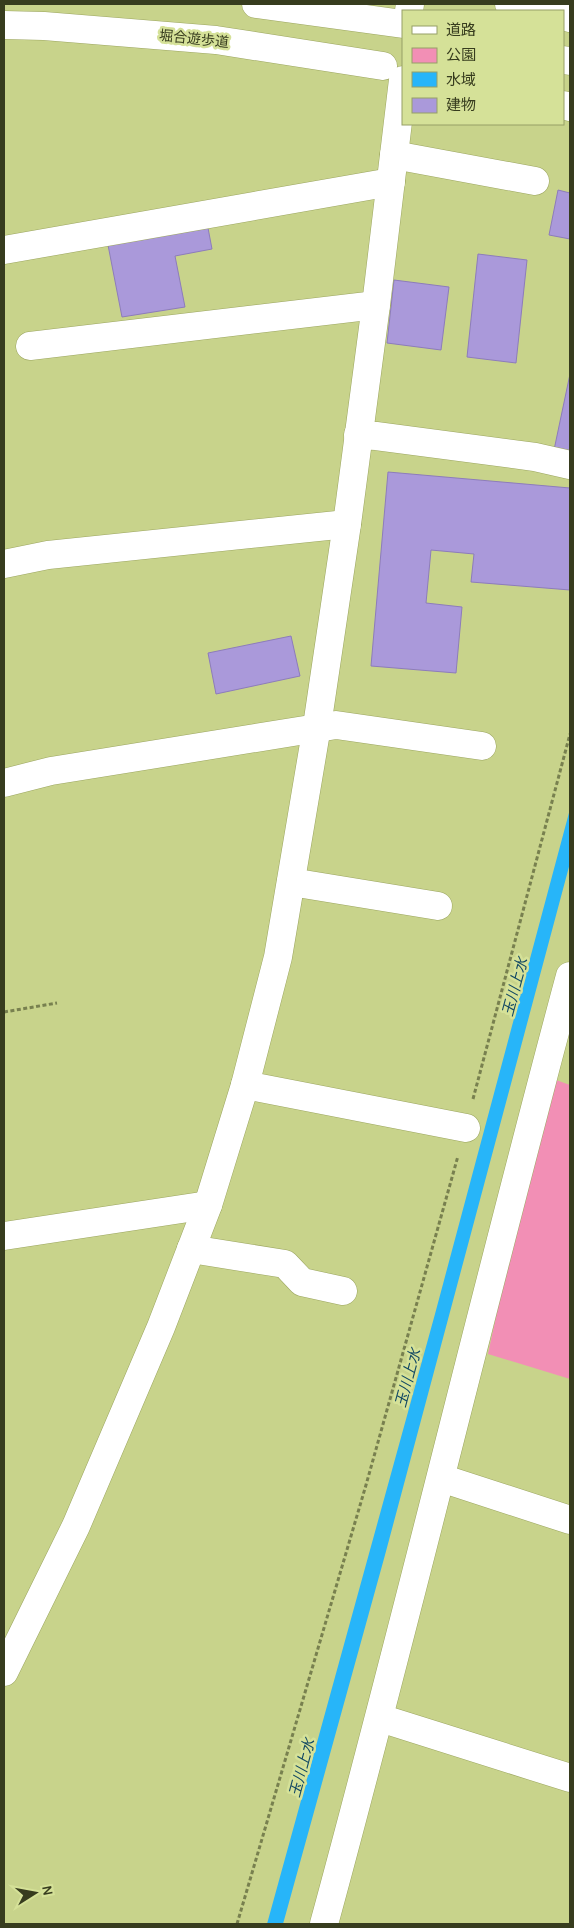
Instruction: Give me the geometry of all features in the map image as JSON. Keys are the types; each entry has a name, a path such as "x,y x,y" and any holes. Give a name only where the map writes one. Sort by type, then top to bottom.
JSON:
{"street":[{"path":"256,4 402,24"},
{"path":"509,4 537,10"},
{"name":"堀合遊歩道","path":"4,25 44,26 216,40 393,73"},
{"path":"4,1672 76,1526 161,1327 208,1205 245,1085 278,957 317,726 376,305 394,155 393,73"},
{"path":"394,155 535,181"},
{"path":"4,250 391,182"},
{"path":"30,346 376,305"},
{"path":"358,435 535,457 570,465"},
{"path":"4,564 48,556 346,524"},
{"path":"4,783 52,771 317,726 336,725 482,746"},
{"path":"290,882 438,906"},
{"path":"324,1924 380,1718 472,1351 563,1030 570,976"},
{"path":"245,1085 466,1128"},
{"path":"4,1236 208,1205"},
{"path":"191,1248 285,1264 302,1282 343,1291"},
{"path":"441,1478 570,1520"},
{"path":"380,1718 570,1778"}],"path":[{"path":"238,1924 363,1495 466,1128 570,734"},
{"path":"4,1012 57,1004"}],"green space":[{"path":"556,1080 570,1085 570,1379 488,1354 512,1241"}],"water":[{"path":"570,809 570,863 385,1555 283,1924 267,1924 435,1314"}],"building":[{"path":"558,190 570,193 570,239 549,235"},
{"path":"208,228 212,249 175,256 185,307 122,317 108,245"},
{"path":"478,254 527,260 516,363 467,357"},
{"path":"394,280 449,287 441,350 387,343"},
{"path":"570,374 570,454 554,450"},
{"path":"388,472 570,488 570,590 471,582 474,554 431,550 426,603 462,607 456,673 371,666"},
{"path":"291,636 300,676 216,694 208,653"}],"water label":[{"name":"玉川上水","path":"515,987"},
{"name":"玉川上水","path":"408,1378"},
{"name":"玉川上水","path":"302,1768"}]}
